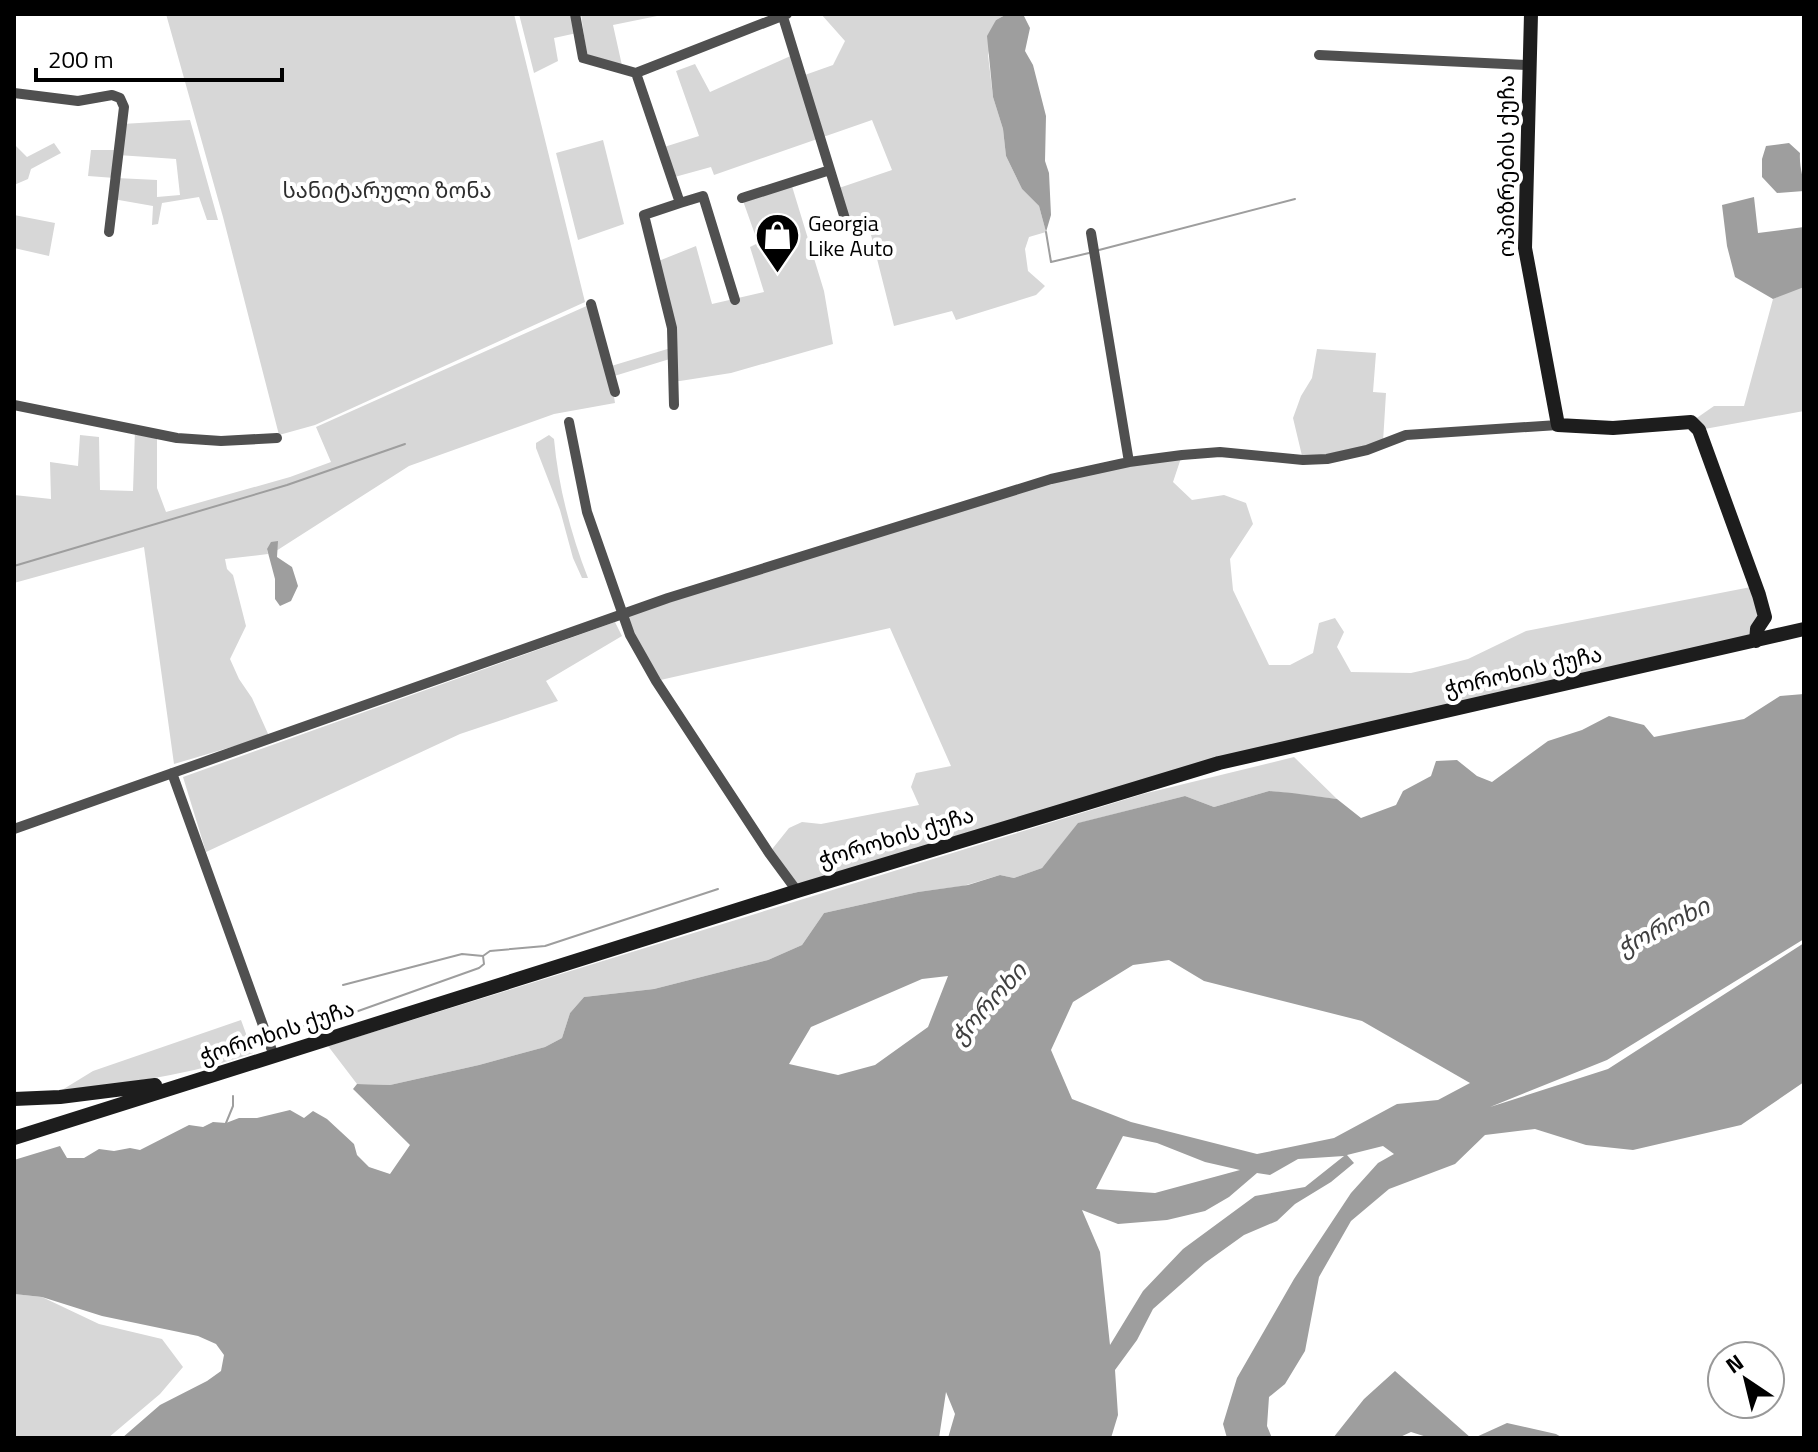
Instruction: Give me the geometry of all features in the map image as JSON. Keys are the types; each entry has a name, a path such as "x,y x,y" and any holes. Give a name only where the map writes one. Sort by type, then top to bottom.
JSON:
{"street":[{"path":"575,14 583,58 636,73 785,15 846,222"},
{"name":"ოპიზრების ქუჩა","path":"1531,14 1525,248 1558,425"},
{"path":"1319,55 1528,65"},
{"path":"636,73 680,203"},
{"path":"14,93 78,101 112,95 120,98 124,107 109,232"},
{"path":"742,198 830,170"},
{"path":"674,405 672,328 644,215 703,196 735,300"},
{"path":"1091,233 1129,462"},
{"path":"591,304 615,392"},
{"path":"14,405 177,438 221,441 277,438"},
{"path":"569,422 587,512 630,635 656,681 797,891"},
{"path":"14,829 623,614 1051,479 1129,462 1220,452 1303,460 1327,459 1367,450 1406,435 1558,425 1613,428 1691,422 1699,430 1759,595 1765,617 1757,629 1756,641"},
{"name":"ჭოროხის ქუჩა","path":"14,1138 797,891 1219,763 1804,629"},
{"path":"172,773 274,1056"},
{"path":"14,1099 137,1089 222,1072"}],"green space":[{"name":"სანიტარული ზონა","path":"166,14 514,14 585,302 315,425 279,435 223,217"},
{"path":"519,14 574,14 577,33 554,38 558,61 534,73"},
{"path":"581,14 667,14 613,25 623,70 587,57"},
{"path":"821,14 1007,14 996,20 988,55 993,97 1003,129 1006,156 1022,189 1039,206 1046,232 1029,237 1025,249 1028,271 1045,286 1036,295 956,320 952,311 894,326 870,231 846,222 836,189 892,170 872,120 714,175 711,167 671,178 661,148 699,136 676,71 695,64 710,92 795,54 802,76 833,65 845,41"},
{"path":"190,120 218,220 207,220 199,197 162,203 158,224 152,225 153,206 113,199 115,178 88,176 91,150 118,150 122,124","holes":["118,155 176,159 180,195 157,197 157,180 116,178"]},
{"path":"603,140 624,224 578,240 556,153"},
{"path":"54,143 61,153 31,169 28,179 14,185 14,144 27,157"},
{"path":"791,183 824,291 833,344 731,373 680,381 674,381 673,358 611,377 615,403 554,414 409,466 276,551 267,549 268,554 225,559 227,569 233,575 246,626 230,659 269,736 174,764 144,547 14,583 14,495 51,499 50,462 78,466 80,435 99,437 100,490 133,491 135,430 157,434 157,488 166,512 290,477 331,462 316,427 591,304 608,367 674,347 656,262 696,246 712,304 764,292 750,247 758,243 742,198"},
{"path":"14,215 55,223 49,256 14,248"},
{"path":"1804,287 1804,411 1699,430 1691,422 1714,406 1744,406 1773,299"},
{"path":"1317,349 1376,353 1373,392 1386,393 1383,442 1303,460 1293,418 1312,378"},
{"path":"549,435 554,439 566,510 588,578 582,578 573,558 560,510 536,448 536,443"},
{"path":"1182,455 1173,482 1192,500 1224,495 1246,503 1253,524 1230,559 1233,590 1269,665 1290,665 1313,653 1319,623 1335,618 1344,632 1337,647 1351,672 1411,673 1468,659 1526,631 1756,586 1759,595 1756,641 1301,743 797,891 769,853 789,828 802,822 821,824 919,805 911,787 916,773 951,766 890,628 656,681 623,614 1051,479"},
{"path":"615,622 622,636 546,681 558,701 460,734 206,852 183,777"},
{"path":"1294,757 1337,799 1269,791 1214,807 1185,796 1079,823 1042,868 1014,878 1000,875 963,886 918,892 824,913 802,945 768,960 654,989 584,997 570,1013 562,1038 545,1047 390,1085 357,1084 328,1046 1143,794"},
{"path":"241,1020 253,1053 182,1073 62,1090 93,1071"},
{"path":"14,1294 42,1297 99,1324 162,1339 183,1367 160,1394 108,1438 14,1438"}],"water":[{"path":"1007,14 1023,14 1030,28 1025,51 1033,65 1046,116 1045,161 1049,173 1051,215 1046,232 1039,206 1022,189 1006,156 1003,129 993,97 987,36 996,20"},
{"path":"1789,143 1800,153 1804,191 1777,193 1762,177 1762,159 1766,146"},
{"path":"1754,197 1758,233 1804,227 1804,287 1773,299 1735,277 1727,246 1722,205"},
{"path":"278,541 277,557 292,567 298,586 291,601 280,606 275,599 275,579 267,549 271,542"},
{"name":"ჭოროხი","path":"1804,694 1804,939 1607,1060 1490,1107 1608,1069 1804,943 1804,1082 1741,1125 1633,1150 1586,1145 1535,1129 1485,1135 1455,1164 1389,1189 1351,1221 1319,1277 1305,1351 1285,1384 1269,1397 1267,1426 1272,1438 1227,1438 1223,1424 1237,1378 1294,1279 1351,1193 1378,1163 1394,1154 1383,1146 1347,1155 1354,1163 1331,1182 1295,1204 1277,1221 1244,1235 1205,1263 1153,1309 1137,1340 1115,1370 1118,1415 1111,1438 948,1438 955,1414 946,1392 939,1438 122,1438 160,1405 221,1371 224,1355 216,1344 198,1336 102,1316 42,1297 14,1294 14,1160 60,1146 67,1158 84,1158 99,1149 140,1150 189,1125 203,1127 213,1122 226,1123 290,1110 304,1118 313,1111 327,1119 354,1144 357,1155 369,1167 390,1174 410,1145 353,1089 357,1084 390,1085 545,1047 562,1038 570,1013 584,997 654,989 768,960 802,945 824,913 918,892 968,885 1000,875 1014,878 1042,868 1078,823 1185,796 1214,807 1269,791 1337,799 1361,818 1396,805 1403,791 1431,776 1436,761 1457,760 1477,776 1492,782 1548,741 1582,730 1609,716 1644,725 1654,737 1744,719 1780,696","holes":["1169,960 1204,981 1362,1021 1470,1083 1438,1100 1397,1104 1334,1138 1257,1154 1131,1122 1072,1099 1051,1050 1073,1002 1133,965","948,976 928,1027 875,1065 838,1075 789,1064 811,1027 922,979","1123,1136 1157,1143 1205,1162 1240,1170 1155,1193 1096,1189","1344,1156 1305,1187 1255,1196 1183,1249 1143,1291 1110,1345 1100,1252 1082,1210 1118,1224 1167,1220 1205,1211 1229,1197 1257,1173 1270,1175 1298,1159"]},
{"path":"1395,1371 1471,1438 1430,1438 1411,1432 1398,1438 1333,1438 1364,1399"},
{"path":"1507,1423 1556,1434 1563,1438 1474,1438"}],"waterway":[{"path":"1099,250 1295,199"},
{"path":"1046,232 1051,262 1089,253"},
{"path":"14,566 287,485 405,444"},
{"path":"483,956 490,951 545,946 718,889"},
{"path":"269,1034 347,1015 479,968 484,964 483,956 462,954 343,985"},
{"path":"219,1057 220,1049 232,1042 263,1036"},
{"path":"226,1123 233,1106 233,1096"}],"place":[{"name":"Georgia Like Auto","path":"777,275"}]}
